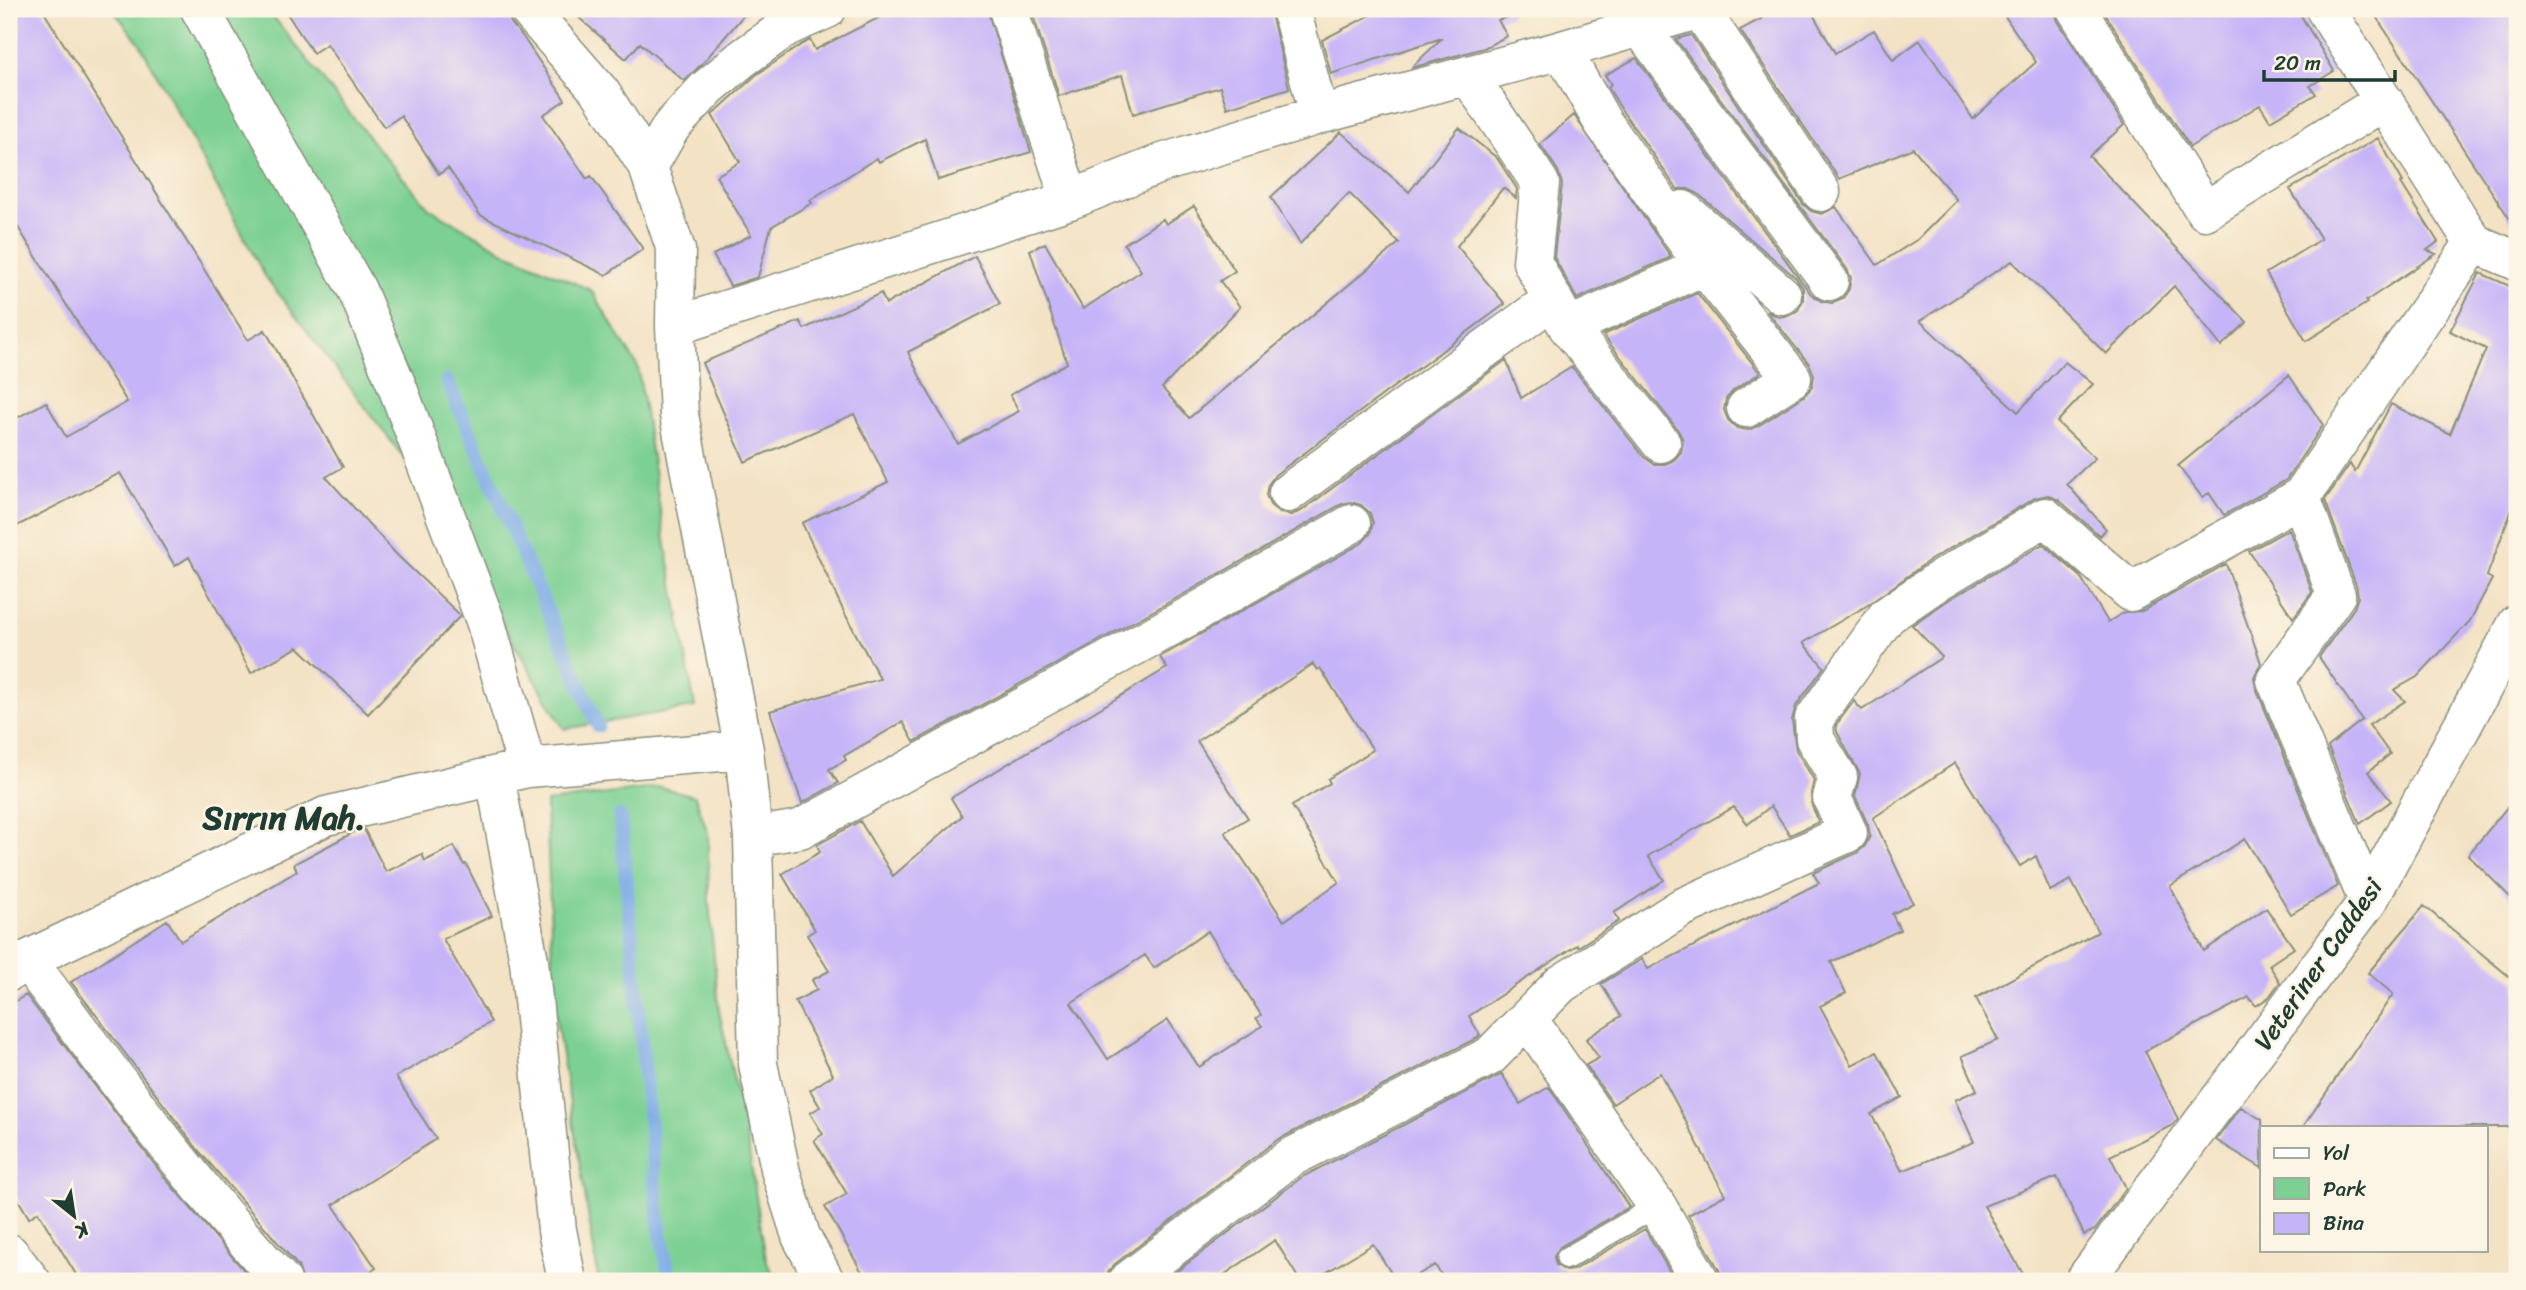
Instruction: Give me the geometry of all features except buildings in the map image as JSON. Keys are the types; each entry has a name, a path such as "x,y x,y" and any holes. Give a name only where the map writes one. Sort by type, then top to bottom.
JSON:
{"street":[{"path":"200,9 357,290 397,386 486,623 511,772 556,1230 567,1281"},
{"path":"528,9 601,93 648,167 676,250 674,326 679,415 744,750 754,837 758,1064 781,1173 801,1236 825,1281"},
{"path":"648,167 671,127 707,88 743,58 777,18 827,9"},
{"path":"1008,9 1070,200"},
{"path":"1291,9 1319,115"},
{"path":"674,326 1070,200 1161,163 1319,115 1562,50 1700,9 1821,192"},
{"path":"2076,9 2205,211 2384,101"},
{"path":"2325,9 2474,243 2517,261"},
{"path":"1640,27 1829,281"},
{"path":"1562,50 1602,121 1704,266 1792,378 1746,408"},
{"path":"1468,75 1540,183 1532,262 1561,313 1661,443"},
{"path":"1602,121 1683,210 1782,295"},
{"path":"1128,1281 1290,1158 1490,1056 1562,984 1681,908 1848,834 1832,798 1838,777 1815,739 1814,719 1887,616 1938,581 2045,517 2131,592 2301,497 2474,243"},
{"path":"1287,493 1561,313 1704,266"},
{"path":"2301,497 2336,595 2276,680 2368,901"},
{"path":"754,837 800,829 1195,613 1351,524"},
{"name":"Veteriner Caddesi","path":"2084,1281 2368,901 2517,624"},
{"path":"282,1281 237,1233 18,966 326,816 511,772 744,750"},
{"path":"1528,1019 1657,1206 1700,1281"},
{"path":"9,1253 31,1281"}],"lane":[{"path":"1567,1258 1657,1206"}],"green space":[{"path":"112,9 270,9 379,150 429,208 505,252 591,290 638,367 663,529 695,707 564,729 410,466 265,276 139,42"},
{"path":"660,787 695,796 708,833 709,903 719,1011 747,1140 766,1260 777,1281 599,1281 554,1006 546,802"}],"waterway":[{"path":"447,381 598,726"},
{"path":"620,816 659,1223 670,1281"}],"district":[{"name":"Sırrın Mah.","path":"284,818"}]}
